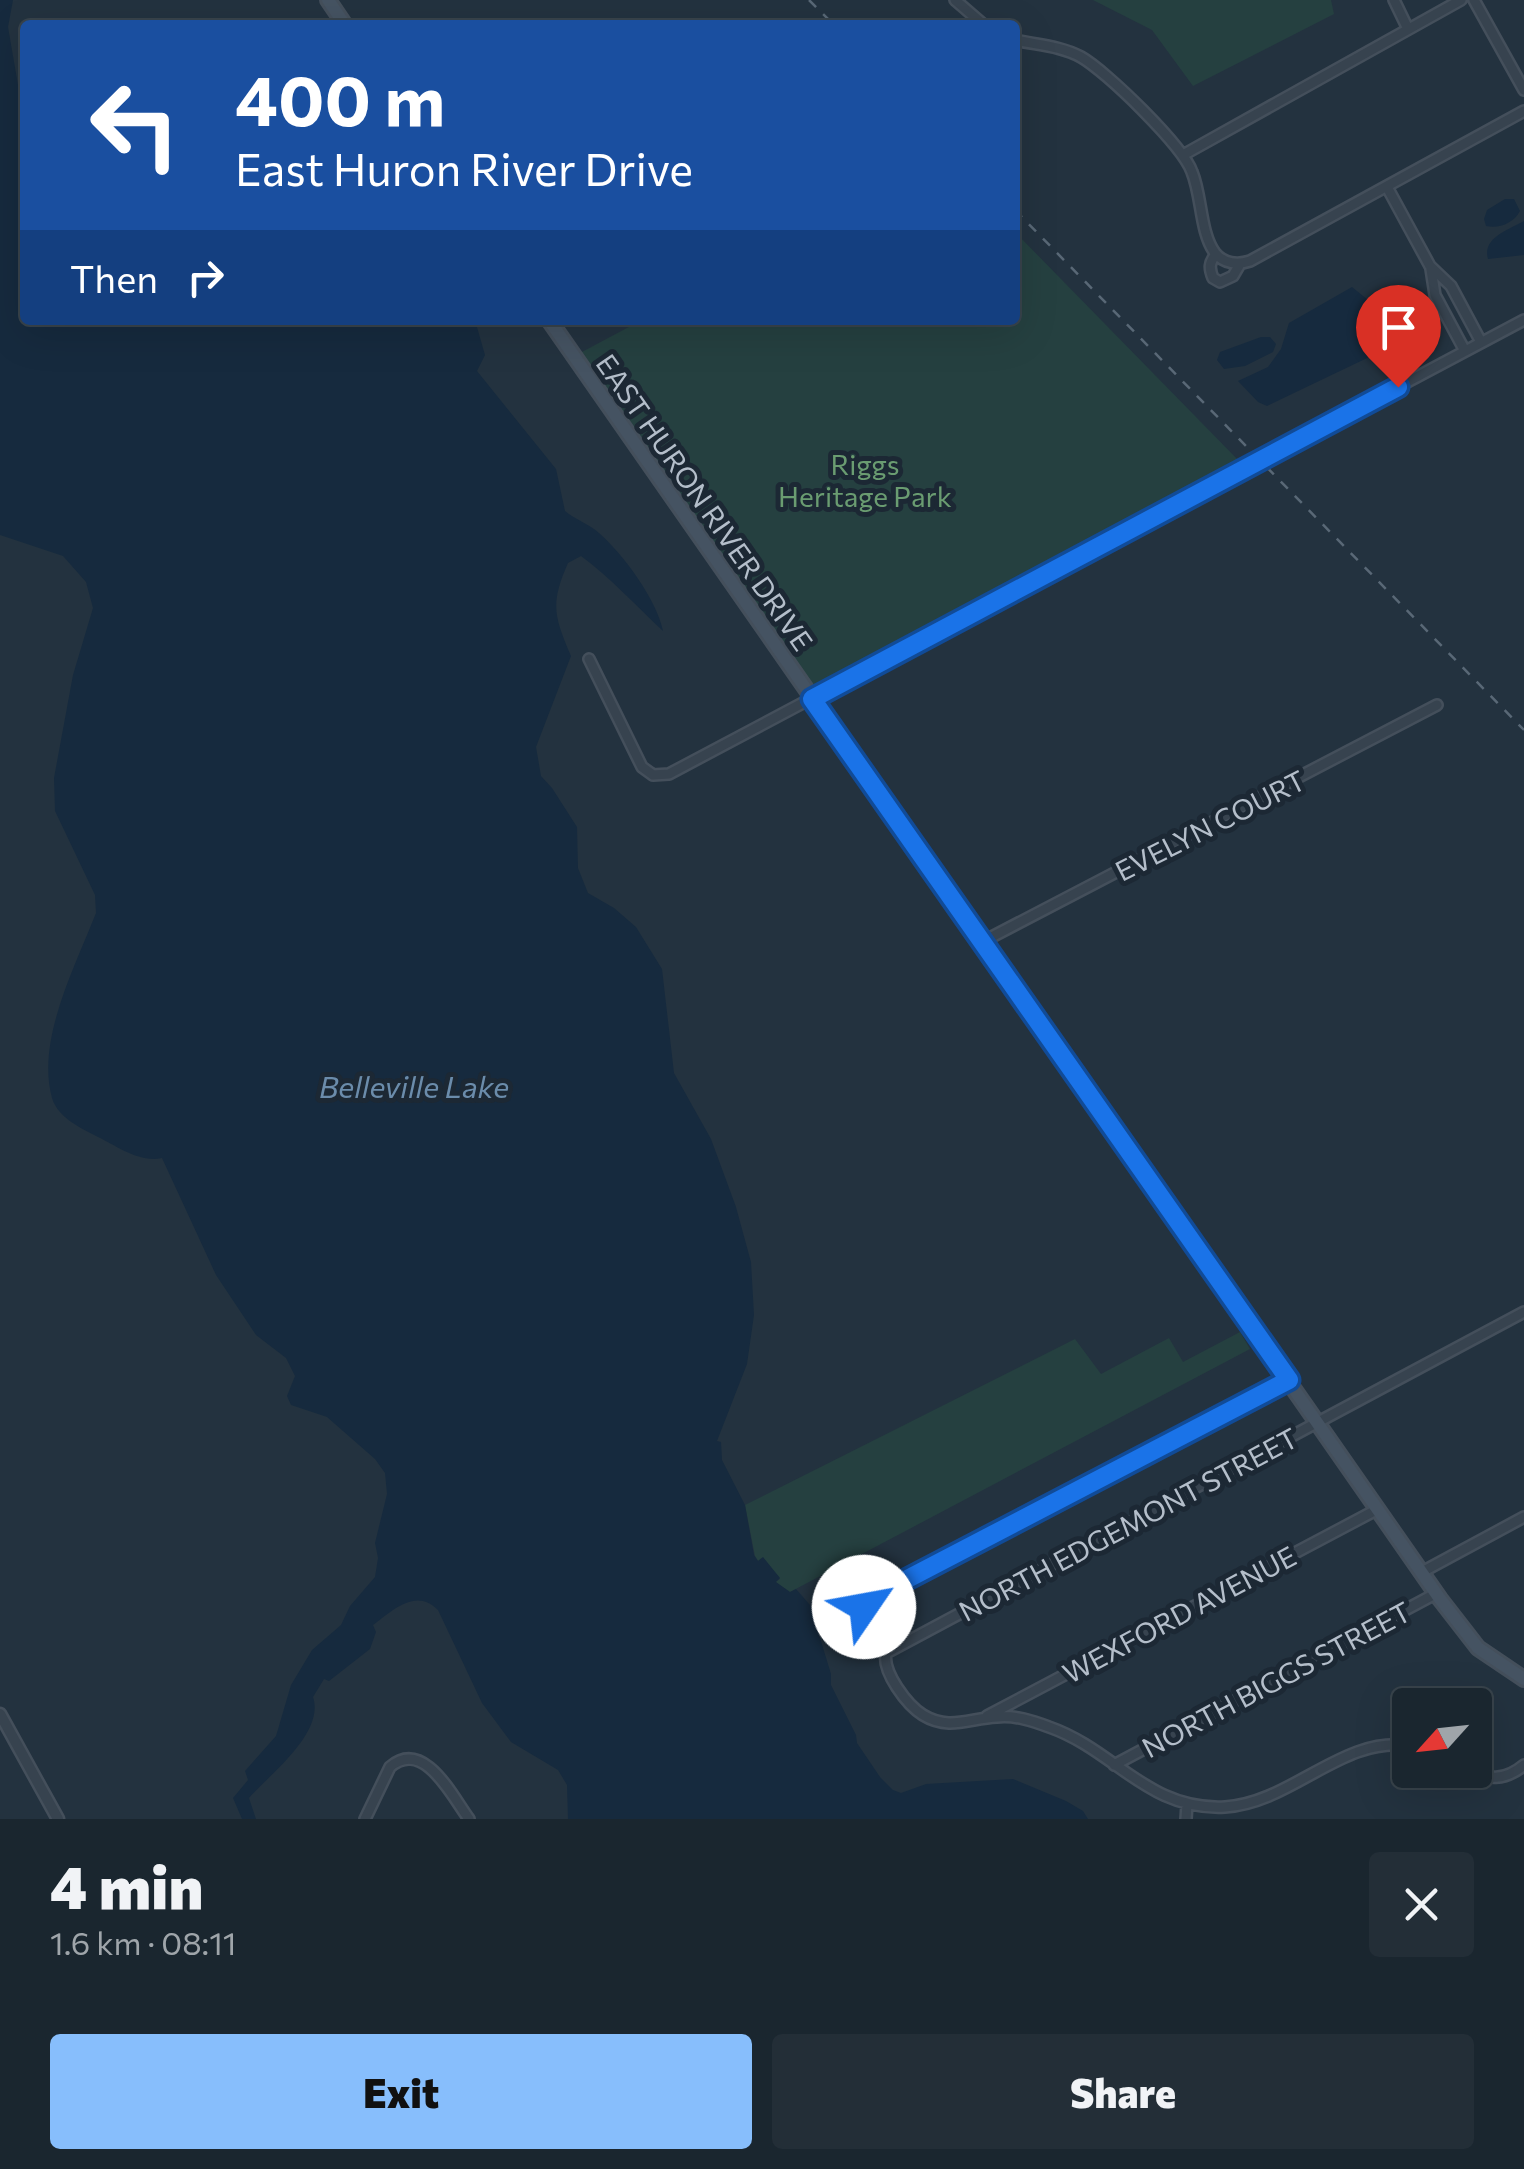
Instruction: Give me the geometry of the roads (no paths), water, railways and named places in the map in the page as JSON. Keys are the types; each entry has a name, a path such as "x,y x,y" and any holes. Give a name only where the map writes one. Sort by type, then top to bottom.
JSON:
{"main road":[{"name":"EAST HURON RIVER DRIVE","path":"553,325 1437,1593 1478,1648 1524,1680"}],"street":[{"path":"955,0 978,20"},
{"path":"1394,0 1408,29"},
{"path":"1183,155 1460,0"},
{"path":"1474,0 1524,90"},
{"path":"1020,41 1060,49 1103,72 1183,155 1193,174 1216,254 1240,264"},
{"path":"1216,254 1210,270 1220,282 1234,276 1240,264 1522,113"},
{"path":"1386,187 1430,266 1451,286 1481,342"},
{"path":"1430,266 1435,295 1465,351"},
{"path":"589,659 642,767 653,775 668,774 1524,320"},
{"name":"EVELYN COURT","path":"982,942 1437,705"},
{"name":"NORTH EDGEMONT STREET","path":"886,1653 1524,1312"},
{"path":"1289,1380 869,1599 865,1611 886,1653 884,1661 902,1693 921,1714 951,1724 1010,1717 1049,1727 1083,1742 1152,1791 1187,1804 1250,1804 1358,1752 1392,1745"},
{"name":"WEXFORD AVENUE","path":"981,1719 1378,1509"},
{"path":"1422,1572 1524,1517"},
{"name":"NORTH BIGGS STREET","path":"1114,1765 1437,1593"},
{"path":"0,1714 58,1819"},
{"path":"366,1819 390,1767 412,1758 428,1765 469,1819"},
{"path":"1492,1777 1499,1778 1524,1765"},
{"path":"1186,1819 1187,1804"}],"water":[{"name":"Belleville Lake","path":"0,0 13,0 8,27 20,86 20,325 476,325 485,355 477,371 556,469 565,511 608,542 646,592 663,631 581,556 568,563 558,589 556,610 571,656 536,747 541,776 577,827 578,868 588,893 636,927 662,969 674,1073 711,1139 751,1262 754,1315 747,1364 717,1441 721,1442 722,1460 745,1505 754,1555 758,1561 763,1557 780,1578 776,1582 790,1592 796,1589 810,1605 831,1685 857,1743 893,1790 901,1793 926,1784 1013,1779 1066,1801 1083,1811 1088,1819 568,1819 567,1785 558,1770 511,1742 482,1703 438,1610 430,1603 413,1601 373,1625 376,1632 370,1649 329,1681 324,1679 313,1697 315,1711 304,1738 249,1798 256,1819 242,1819 233,1798 248,1780 245,1771 276,1736 291,1685 312,1650 341,1625 350,1606 375,1577 375,1543 387,1494 385,1473 375,1459 327,1417 291,1405 287,1396 295,1376 286,1358 256,1335 216,1275 162,1158 137,1156 84,1130 65,1117 52,1098 48,1076 53,1028 96,913 95,895 55,811 54,778 73,675 93,608 86,582 63,556 0,535"},
{"path":"1505,199 1514,199 1520,211 1506,224 1486,226 1487,210"},
{"path":"1524,221 1524,255 1488,259 1493,240"},
{"path":"1352,287 1404,319 1406,330 1400,340 1267,406 1258,402 1238,381 1268,367 1281,349 1289,323"},
{"path":"1270,337 1276,344 1273,352 1245,366 1224,369 1217,360 1220,352"}],"railway":[{"path":"809,0 829,20"},
{"path":"1020,215 1524,730"}],"park label":[{"name":"Riggs Heritage Park","path":"865,480"}]}
